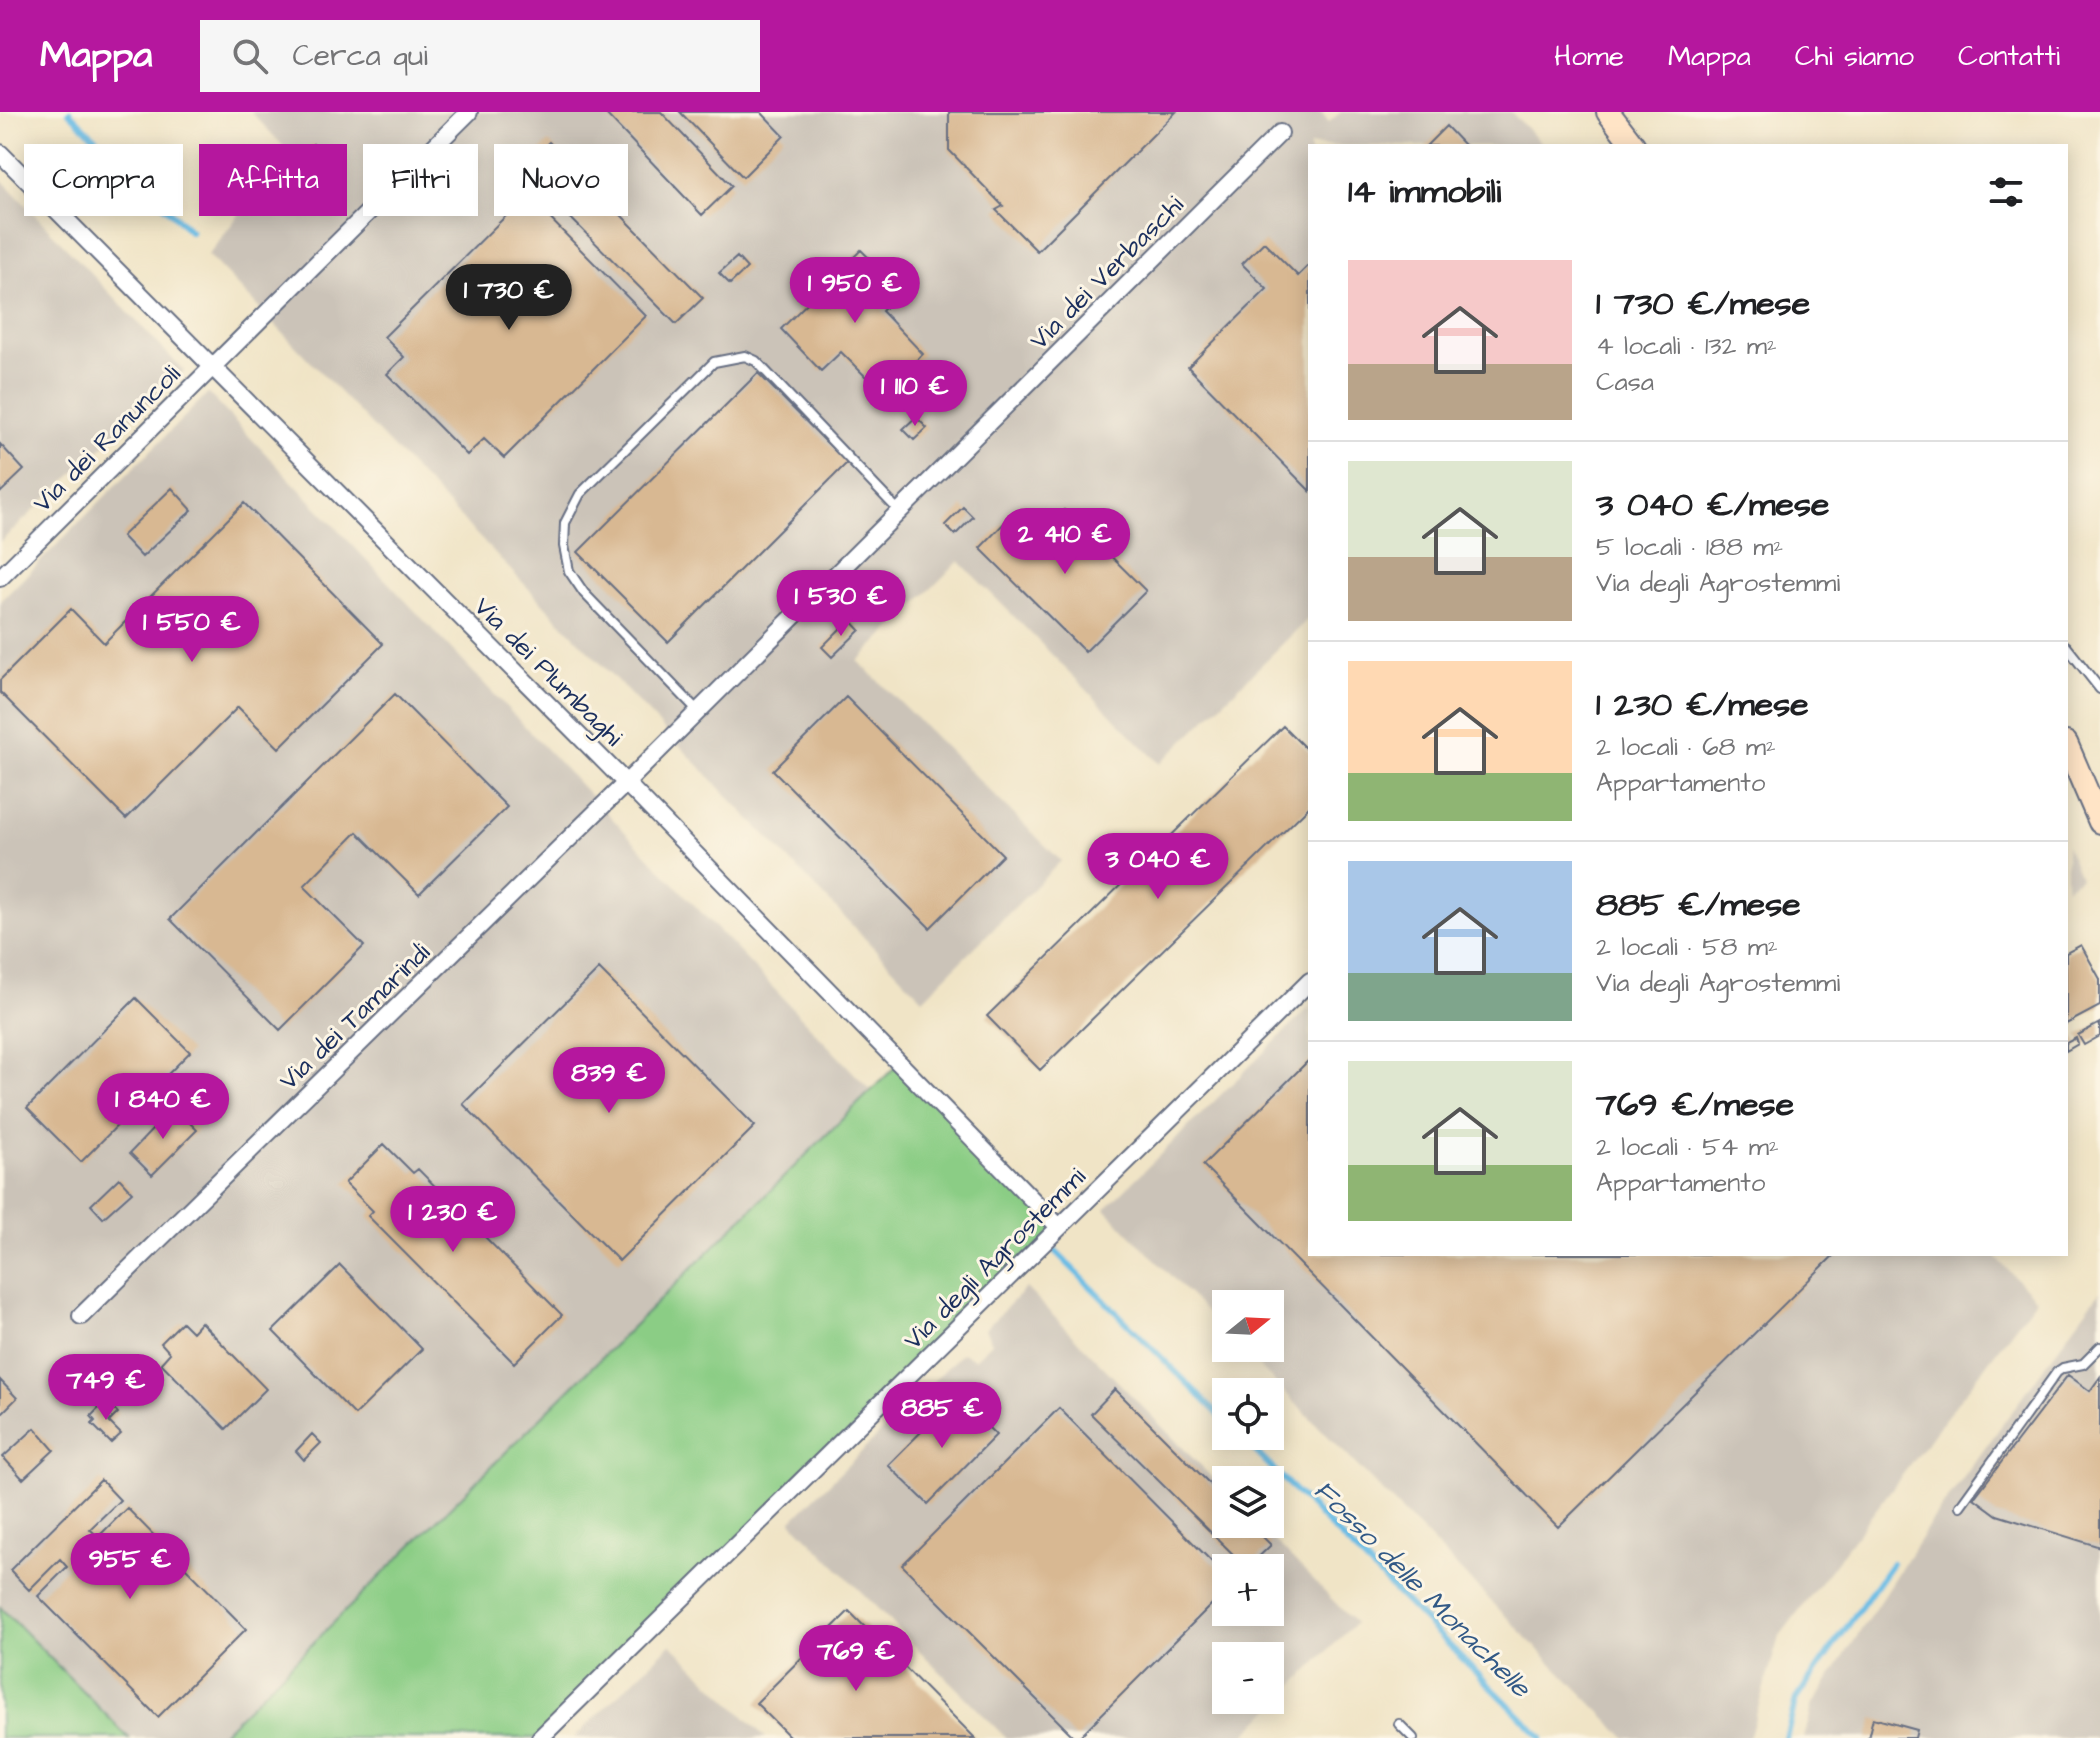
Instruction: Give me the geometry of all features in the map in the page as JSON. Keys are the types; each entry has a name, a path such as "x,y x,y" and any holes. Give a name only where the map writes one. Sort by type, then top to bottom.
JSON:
{"main road":[{"path":"1608,112 1632,144"},
{"path":"2068,748 2100,822"}],"street":[{"name":"Via dei Ranuncoli","path":"0,578 469,112"},
{"name":"Via dei Verbaschi","path":"626,783 1280,133"},
{"name":"Via dei Plumbaghi","path":"0,153 626,783 1059,1227"},
{"name":"Via dei Tamarindi","path":"81,1316 626,783"},
{"name":"Via degli Agrostemmi","path":"540,1738 1308,983"}],"lane":[{"path":"698,711 584,593 569,571 564,546 565,523 580,494 714,362 745,356 756,361 899,512"},
{"path":"2068,649 2100,689"},
{"path":"1960,1506 2057,1372 2083,1364 2100,1347"},
{"path":"1399,1724 1413,1738"}],"shaded area":[{"path":"251,112 1321,112 1329,122 1341,112 1511,112 1542,144 1308,144 1308,619 1160,764 959,561 858,661 1061,861 923,999 208,255 238,216 347,216 347,144 281,144"},
{"path":"0,178 24,203 24,216 36,216 184,371 0,542"},
{"path":"208,393 871,1091 217,1738 129,1738 0,1607 0,602"},
{"path":"2068,850 2080,878 2068,887"},
{"path":"1308,1009 1308,1256 1995,1256 2036,1299 1779,1637 1749,1738 1626,1738 1284,1392 1284,1378 1271,1378 1255,1362 1284,1362 1284,1290 1212,1290 1212,1318 1105,1209"},
{"path":"1026,1288 1212,1478 1212,1538 1272,1538 1355,1623 1284,1695 1284,1642 1212,1642 1212,1714 1266,1714 1242,1738 1006,1738 791,1521 962,1353 975,1359 992,1343 985,1329"},
{"path":"2100,1291 2100,1738 1804,1738 1813,1704 1934,1518"},
{"path":"671,1644 766,1738 574,1738"}],"green space":[{"path":"899,1063 1059,1227 540,1738 217,1738"},
{"path":"0,1607 129,1738 0,1738"}],"building":[{"path":"604,112 661,112 732,186 702,215"},
{"path":"680,112 761,112 784,136 743,177"},
{"path":"949,112 1176,112 1037,251 996,210 1003,206 949,150"},
{"path":"1446,126 1463,144 1428,144"},
{"path":"506,216 548,216 646,316 504,458 484,439 467,455 387,374 404,357 384,337"},
{"path":"569,216 622,216 703,298 676,324"},
{"path":"1264,242 1298,276 1308,266 1308,489 1188,367 1267,289 1242,264"},
{"path":"861,250 902,291 882,311 923,354 883,394 841,352 821,371 781,329"},
{"path":"737,257 747,268 730,284 719,273"},
{"path":"758,373 847,463 668,642 578,552"},
{"path":"916,417 927,428 914,440 903,429"},
{"path":"0,444 24,470 0,493"},
{"path":"172,488 192,510 142,557 122,536"},
{"path":"244,503 383,644 279,748 238,707 126,819 0,692 0,680 71,609 104,643"},
{"path":"963,507 973,517 955,535 945,525"},
{"path":"1064,510 1146,591 1085,652 980,548 1014,513 1038,536"},
{"path":"850,619 860,630 832,657 822,647"},
{"path":"395,694 507,807 419,894 357,832 304,886 364,946 280,1030 170,919"},
{"path":"846,697 1003,855 930,928 773,770"},
{"path":"1283,726 1308,751 1308,808 1040,1070 987,1016"},
{"path":"2081,945 2100,979 2100,1006 2068,1023 2068,952"},
{"path":"599,969 755,1126 619,1261 463,1104"},
{"path":"136,998 190,1052 81,1162 27,1108"},
{"path":"2100,1023 2100,1036 2084,1045 2078,1035"},
{"path":"2076,1038 2078,1044 2068,1050 2068,1042"},
{"path":"1308,1061 1308,1256 1833,1256 1558,1527 1203,1165"},
{"path":"174,1107 197,1130 152,1175 130,1153"},
{"path":"384,1144 413,1173 418,1169 562,1315 514,1363 368,1216 373,1211 345,1183"},
{"path":"119,1178 132,1192 103,1218 91,1205"},
{"path":"340,1265 422,1349 355,1415 273,1331"},
{"path":"182,1322 192,1332 201,1322 266,1389 226,1429 161,1363 170,1353 161,1343"},
{"path":"2068,1375 2090,1391 2100,1377 2100,1547 1997,1515 1974,1498"},
{"path":"0,1380 17,1398 0,1415"},
{"path":"84,1380 89,1385 82,1391 78,1386"},
{"path":"1115,1389 1212,1486 1212,1533 1091,1414"},
{"path":"957,1396 996,1435 928,1504 888,1465"},
{"path":"106,1401 118,1413 109,1422 121,1434 111,1443 92,1424 95,1421 91,1416"},
{"path":"1059,1408 1212,1562 1212,1604 1075,1738 902,1565"},
{"path":"35,1428 54,1450 23,1479 3,1457"},
{"path":"312,1434 321,1443 304,1460 296,1451"},
{"path":"101,1480 120,1500 90,1529 98,1537 127,1508 246,1629 158,1717 38,1596 67,1567 60,1559 29,1590 10,1570"},
{"path":"1217,1538 1264,1538 1271,1545 1262,1554 1233,1554"},
{"path":"849,1611 975,1738 791,1738 756,1703"},
{"path":"1873,1718 1917,1730 1915,1738 1868,1738"}],"waterway":[{"name":"Fosso delle Monachelle","path":"69,112 191,232"},
{"name":"Fosso delle Monachelle","path":"1055,1251 1212,1408"},
{"name":"Fosso delle Monachelle","path":"1254,1450 1542,1738"},
{"name":"Fosso delle Monachelle","path":"1786,1738 1796,1699 1892,1563"}]}
